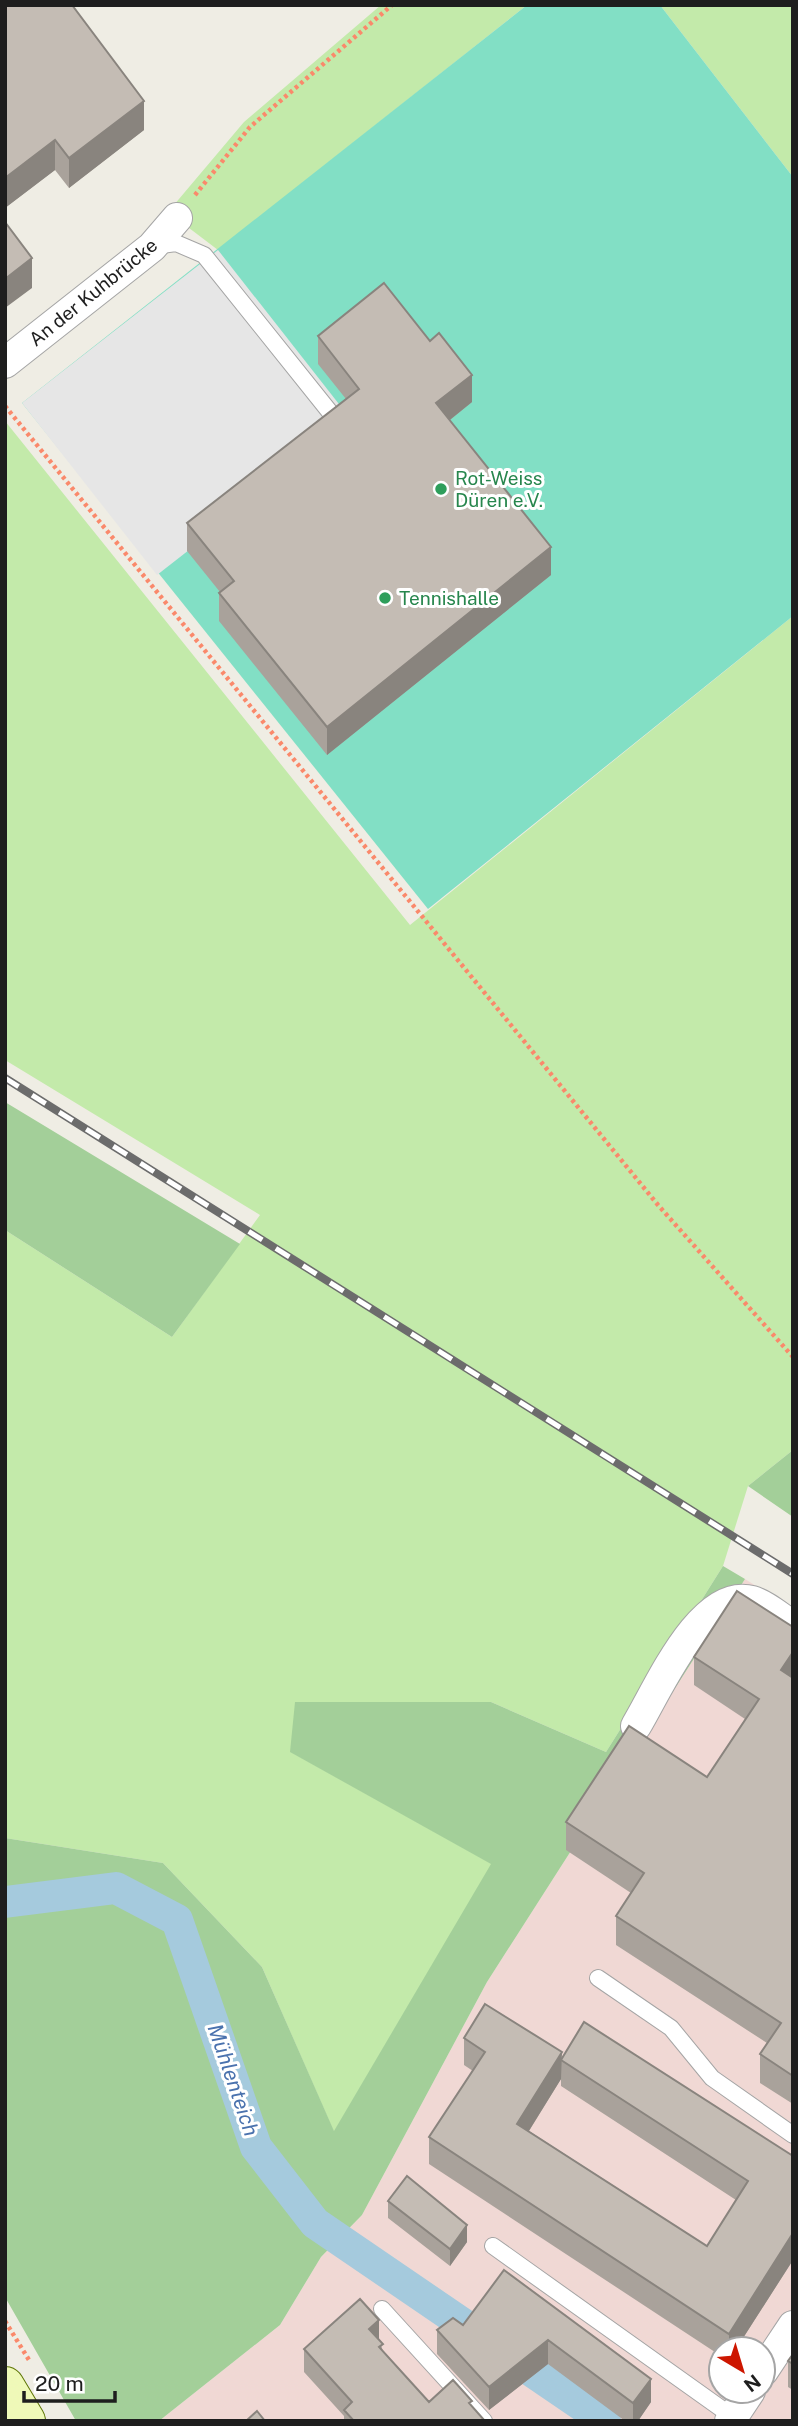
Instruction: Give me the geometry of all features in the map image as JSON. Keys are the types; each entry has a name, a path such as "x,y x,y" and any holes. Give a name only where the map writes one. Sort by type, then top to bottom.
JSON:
{"main road":[{"path":"5,2386 26,2421"}],"street":[{"name":"An der Kuhbrücke","path":"5,363 152,247 177,218"},
{"path":"636,1726 696,1626 709,1611 726,1601 754,1601 793,1626"},
{"path":"777,2350 793,2326"}],"lane":[{"path":"152,247 176,243 204,254 333,416"},
{"path":"598,1978 671,2028 712,2078 793,2135"},
{"path":"494,2246 732,2419"},
{"path":"382,2309 484,2421"}],"path":[{"path":"177,218 250,127 392,5"},
{"path":"5,406 657,1205 793,1357"}],"shaded area":[{"path":"218,250 353,422 157,575 22,403"},
{"path":"745,1579 793,1609 793,2421 159,2421 280,2325 321,2257 362,2215 487,1982"}],"green space":[{"path":"381,5 527,5 218,250 168,212 244,122"},
{"name":"Rot-Weiss Düren e.V.","path":"527,5 660,5 793,177 793,616 428,909 22,403"},
{"path":"660,5 793,5 793,177"},
{"path":"5,421 410,925 793,616 793,1450 748,1486 723,1566 606,1752 491,1702 291,1752 492,1864 334,2132 262,1967 163,1863 5,1838 5,1230 172,1337 260,1215 5,1060"},
{"path":"5,1102 240,1244 172,1337 5,1230"},
{"path":"793,1450 793,1517 748,1486"},
{"path":"723,1566 745,1579 487,1982 362,2215 321,2257 280,2325 159,2421 76,2421 5,2297 5,1838 163,1863 262,1967 334,2131 491,1864 290,1752 295,1702 491,1702 606,1752"}],"building":[{"path":"5,5 72,5 144,101 69,158 55,140 5,178"},
{"path":"5,222 32,258 5,279"},
{"path":"384,283 430,341 439,333 472,375 436,403 551,547 327,727 219,593 234,581 187,523 359,389 318,336"},
{"path":"737,1591 793,1627 793,1652 781,1670 793,1678 793,2076 760,2054 781,2023 616,1916 644,1873 566,1822 629,1726 707,1777 759,1699 694,1657"},
{"path":"485,2004 562,2052 517,2124 707,2246 748,2181 561,2060 584,2022 793,2156 793,2233 729,2334 429,2137 485,2052 464,2038"},
{"path":"407,2176 467,2225 450,2249 388,2201"},
{"path":"504,2270 651,2379 633,2403 548,2340 489,2387 437,2330 453,2318 463,2325"},
{"path":"360,2299 379,2320 369,2329 383,2344 379,2347 429,2402 453,2380 485,2421 354,2421 344,2410 352,2402 304,2349"},
{"path":"257,2411 265,2421 246,2421"}],"waterway":[{"name":"Mühlenteich","path":"5,1902 116,1888 177,1920 256,2147 315,2223 605,2421"}],"railway":[{"path":"5,1078 793,1574"}],"place":[{"name":"Rot-Weiss Düren e.V.","path":"441,489"},
{"name":"Tennishalle","path":"385,598"}]}
